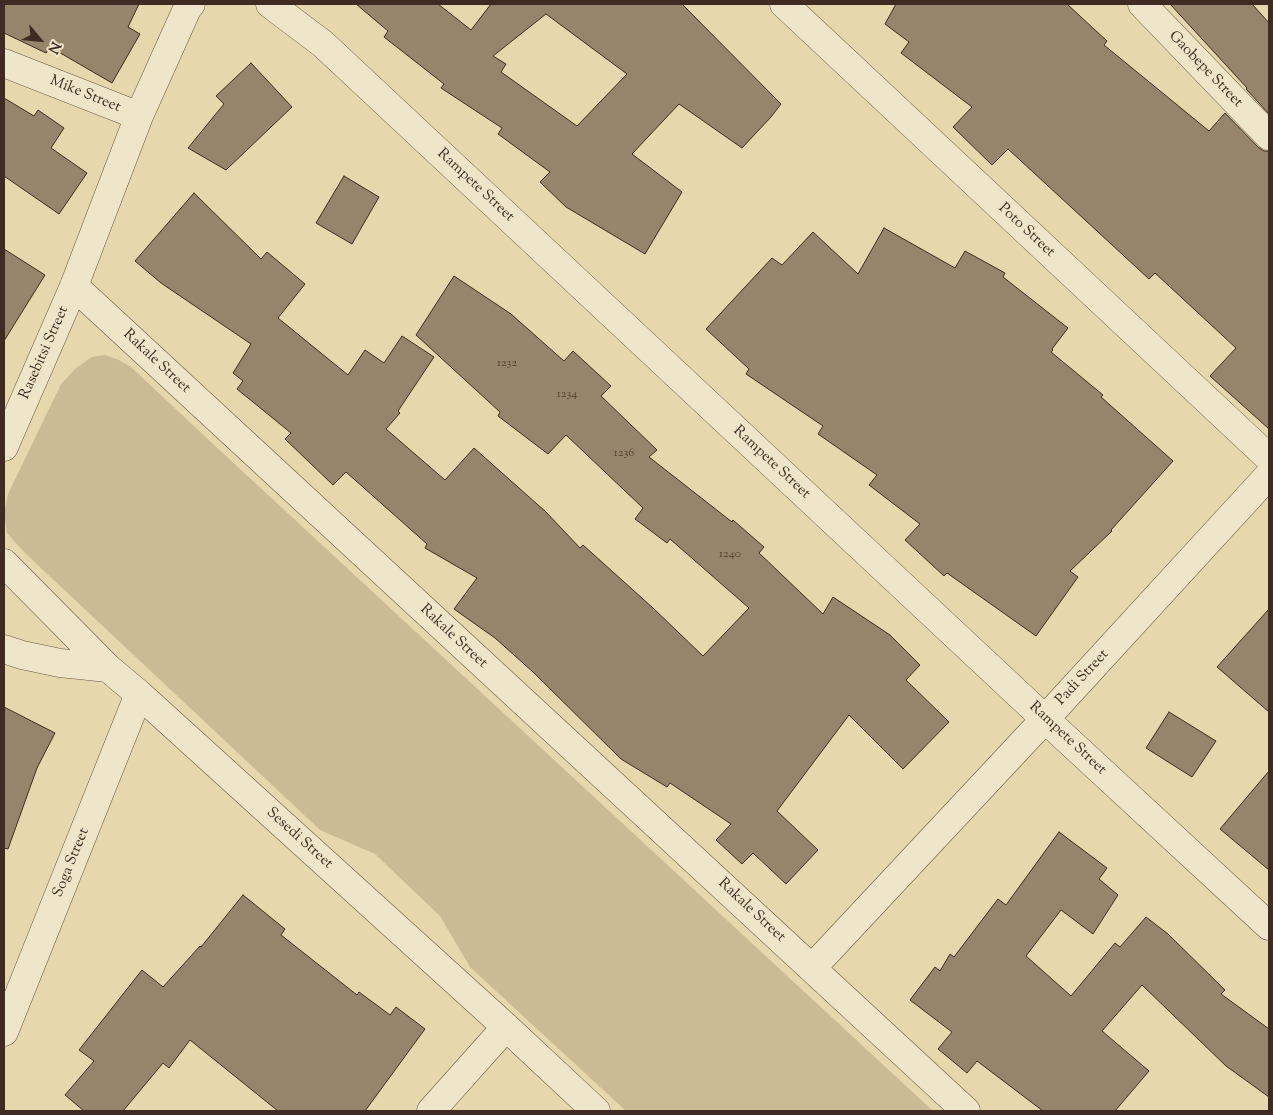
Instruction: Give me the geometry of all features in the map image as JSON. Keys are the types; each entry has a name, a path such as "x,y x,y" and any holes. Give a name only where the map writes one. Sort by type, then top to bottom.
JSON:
{"street":[{"path":"74,286 139,116 187,9 191,4"},
{"name":"Rampete Street","path":"270,4 330,51 1269,926"},
{"name":"Poto Street","path":"784,4 1269,458"},
{"name":"Gaobepe Street","path":"1142,4 1269,136"},
{"name":"Mike Street","path":"4,63 139,116"},
{"name":"Rasebitsi Street","path":"4,447 74,286"},
{"name":"Rakale Street","path":"74,286 966,1111"},
{"name":"Padi Street","path":"812,968 1046,719 1269,475"},
{"name":"Sesedi Street","path":"4,563 108,668 506,1027 596,1111"},
{"path":"4,649 60,663 108,668"},
{"name":"Soga Street","path":"4,1032 139,694"},
{"path":"431,1111 506,1027"}],"shaded area":[{"path":"105,355 131,367 933,1111 626,1111 470,967 440,916 375,854 320,830 25,553 7,533 4,513 8,494 61,384 76,368 92,357"}],"building":[{"path":"4,4 139,4 128,27 140,34 112,83 50,47 46,53 4,33"},
{"path":"356,4 438,4 471,30 491,4 682,4 781,104 742,148 679,104 632,154 682,192 645,254 566,207 540,182 550,172 498,134 502,128 441,88 444,84 384,37 388,31","holes":["546,14 627,74 577,126 501,72 506,64 493,56"]},
{"path":"896,4 1067,4 1107,41 1104,45 1209,131 1225,113 1258,147 1264,151 1269,151 1269,429 1210,376 1236,348 1155,273 1149,279 1008,149 992,165 953,127 972,107 901,53 909,42 885,24"},
{"path":"1170,4 1252,4 1269,23 1269,114 1247,88"},
{"path":"251,63 292,107 226,170 188,148 224,104 216,96"},
{"path":"4,98 34,116 38,110 64,128 51,148 87,173 59,214 4,176"},
{"path":"344,176 379,197 352,244 316,223"},
{"path":"194,193 261,259 267,252 305,284 278,318 348,375 365,350 384,363 402,336 434,357 398,411 400,413 386,429 445,480 474,448 546,512 580,548 583,545 703,656 749,608 670,539 667,543 635,519 643,508 566,435 548,454 498,416 500,412 416,335 454,276 511,314 564,361 573,351 611,386 601,396 657,450 649,457 732,522 733,520 764,547 759,553 823,614 833,597 890,635 920,665 906,680 949,722 903,769 849,715 777,811 818,850 786,884 753,853 742,864 716,840 731,824 670,783 667,787 621,759 533,672 495,638 454,609 477,578 425,548 427,544 346,472 333,485 285,439 291,433 237,389 243,381 233,373 251,344 161,283 135,261"},
{"path":"884,228 955,268 965,251 1005,273 1003,277 1068,328 1051,352 1103,395 1101,397 1173,461 1112,531 1070,571 1078,577 1036,636 947,573 944,576 905,540 920,524 869,485 877,475 818,434 823,426 746,374 749,369 706,329 772,258 782,265 813,232 858,274"},
{"path":"4,249 45,275 4,341"},
{"path":"1269,609 1269,712 1217,667"},
{"path":"4,707 55,733 37,768 8,849 4,848"},
{"path":"1169,712 1216,741 1192,777 1146,748"},
{"path":"1269,771 1269,870 1220,829"},
{"path":"1059,832 1107,868 1099,879 1118,895 1093,934 1061,910 1026,956 1071,996 1115,943 1120,947 1146,917 1168,934 1225,990 1221,994 1269,1029 1269,1097 1226,1066 1142,985 1102,1031 1149,1071 1115,1111 1043,1111 977,1061 967,1073 938,1049 952,1032 910,1000 935,967 940,971 950,954 954,957 998,899 1006,905"},
{"path":"243,895 285,929 281,935 357,995 359,992 390,1015 396,1007 425,1029 365,1111 278,1111 190,1040 169,1068 163,1063 123,1111 84,1111 65,1095 94,1061 79,1050 142,970 163,987 201,947"}]}
